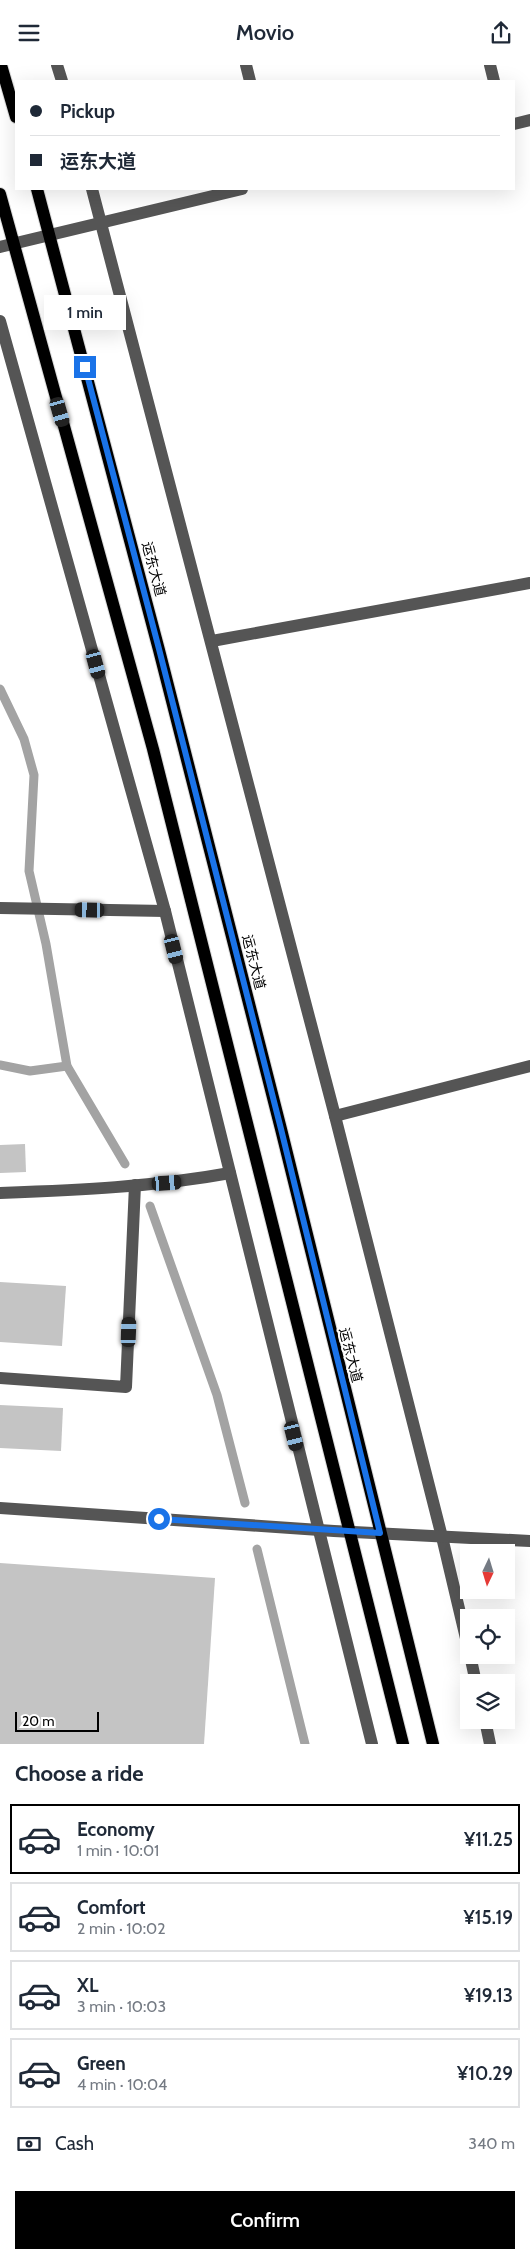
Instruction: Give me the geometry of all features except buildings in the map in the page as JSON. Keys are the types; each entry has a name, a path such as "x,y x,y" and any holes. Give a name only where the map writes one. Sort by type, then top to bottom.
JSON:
{"main road":[{"path":"2,65 15,113"},
{"name":"运东大道","path":"37,190 167,678 281,1129 432,1744"},
{"path":"0,194 153,749 403,1744"}],"lane":[{"path":"57,65 62,80"},
{"path":"246,65 250,80"},
{"path":"490,65 494,80"},
{"path":"515,123 530,120"},
{"path":"92,190 336,1116 460,1613"},
{"path":"0,247 238,190"},
{"path":"0,321 165,911 372,1744"},
{"path":"212,641 530,583"},
{"path":"0,908 165,911"},
{"path":"336,1116 530,1066"},
{"path":"0,1193 94,1189 183,1182 230,1173"},
{"path":"0,1378 126,1387 135,1185"},
{"path":"0,1508 318,1530 530,1541"},
{"path":"487,1729 490,1744"}],"waterway":[{"path":"0,689 24,739 34,775 29,871 46,944 67,1066 125,1164"},
{"path":"0,1065 30,1071 67,1066"},
{"path":"150,1206 217,1395 245,1503"},
{"path":"257,1549 305,1744"}],"route":[{"path":"85,367 281,1129 380,1533 159,1519"}]}
